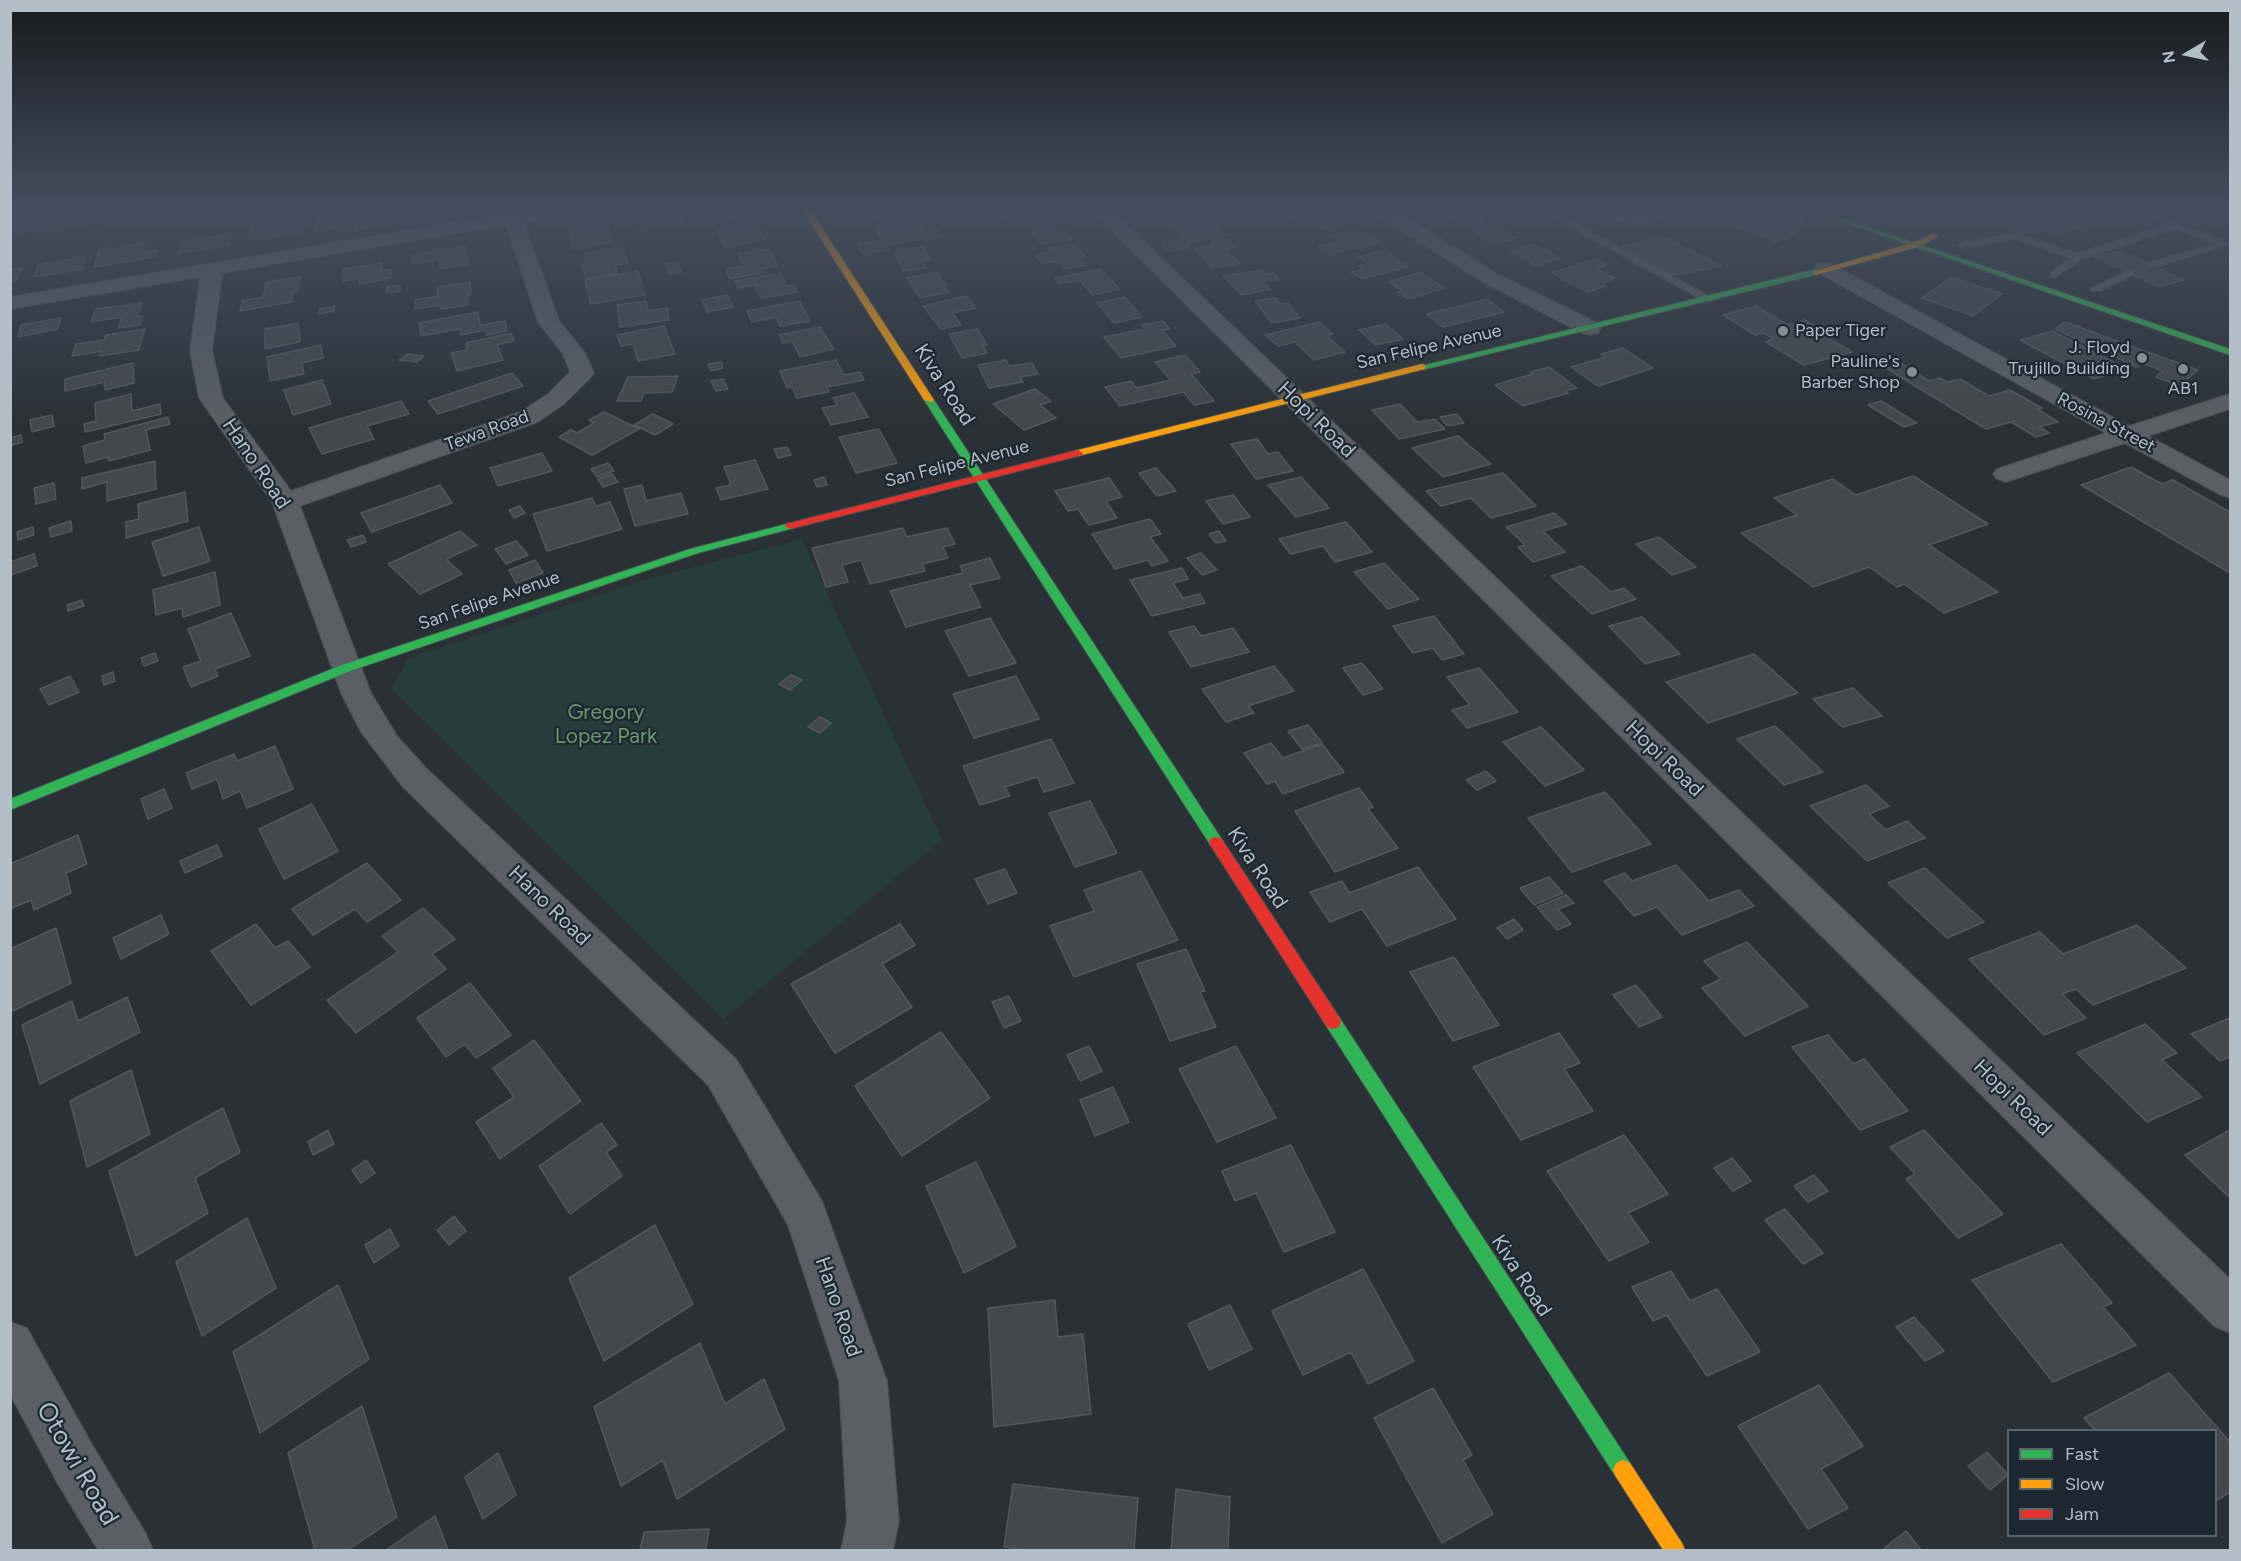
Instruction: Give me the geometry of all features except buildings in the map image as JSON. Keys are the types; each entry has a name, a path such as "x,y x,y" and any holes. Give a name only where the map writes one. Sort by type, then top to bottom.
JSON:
{"street":[{"path":"10,303 138,281"},
{"name":"Hano Road","path":"210,281 201,351 211,398 285,502 346,668 372,724 398,761 722,1072 807,1216 863,1381 873,1521 867,1551"},
{"name":"Tewa Road","path":"285,502 529,417 556,399 582,373 574,353 549,322 535,281"},
{"name":"Kiva Road","path":"852,281 1675,1551"},
{"name":"Hopi Road","path":"1173,281 2230,1310"},
{"path":"1496,281 1590,328"},
{"name":"San Felipe Avenue","path":"10,806 346,668 694,551 1293,398 1590,328 1776,281"},
{"name":"Rosina Street","path":"1847,281 2230,490"},
{"path":"2021,281 2230,352"},
{"path":"2071,281 2117,296"},
{"path":"2006,474 2230,401"},
{"name":"Otowi Road","path":"10,1345 76,1466 127,1551"}],"lane":[{"path":"1675,281 1708,299"},
{"path":"2086,286 2103,281"}],"green space":[{"name":"Gregory Lopez Park","path":"802,539 942,840 723,1019 391,688 409,658 640,581"}],"traffic: fast":[{"path":"1422,367 1779,281"},
{"path":"2020,281 2230,352"},
{"path":"929,400 1216,842"},
{"path":"10,805 346,668 694,551 790,526"},
{"path":"1333,1022 1623,1470"}],"traffic: slow":[{"path":"852,281 929,400"},
{"path":"1078,453 1422,367"},
{"path":"1623,1470 1675,1550"}],"traffic: jam":[{"path":"790,526 1078,453"},
{"path":"1216,842 1333,1022"}],"place":[{"name":"Paper Tiger","path":"1783,331"},
{"name":"J. Floyd Trujillo Building","path":"2142,358"},
{"name":"AB1","path":"2183,369"},
{"name":"Pauline's Barber Shop","path":"1912,372"}]}
